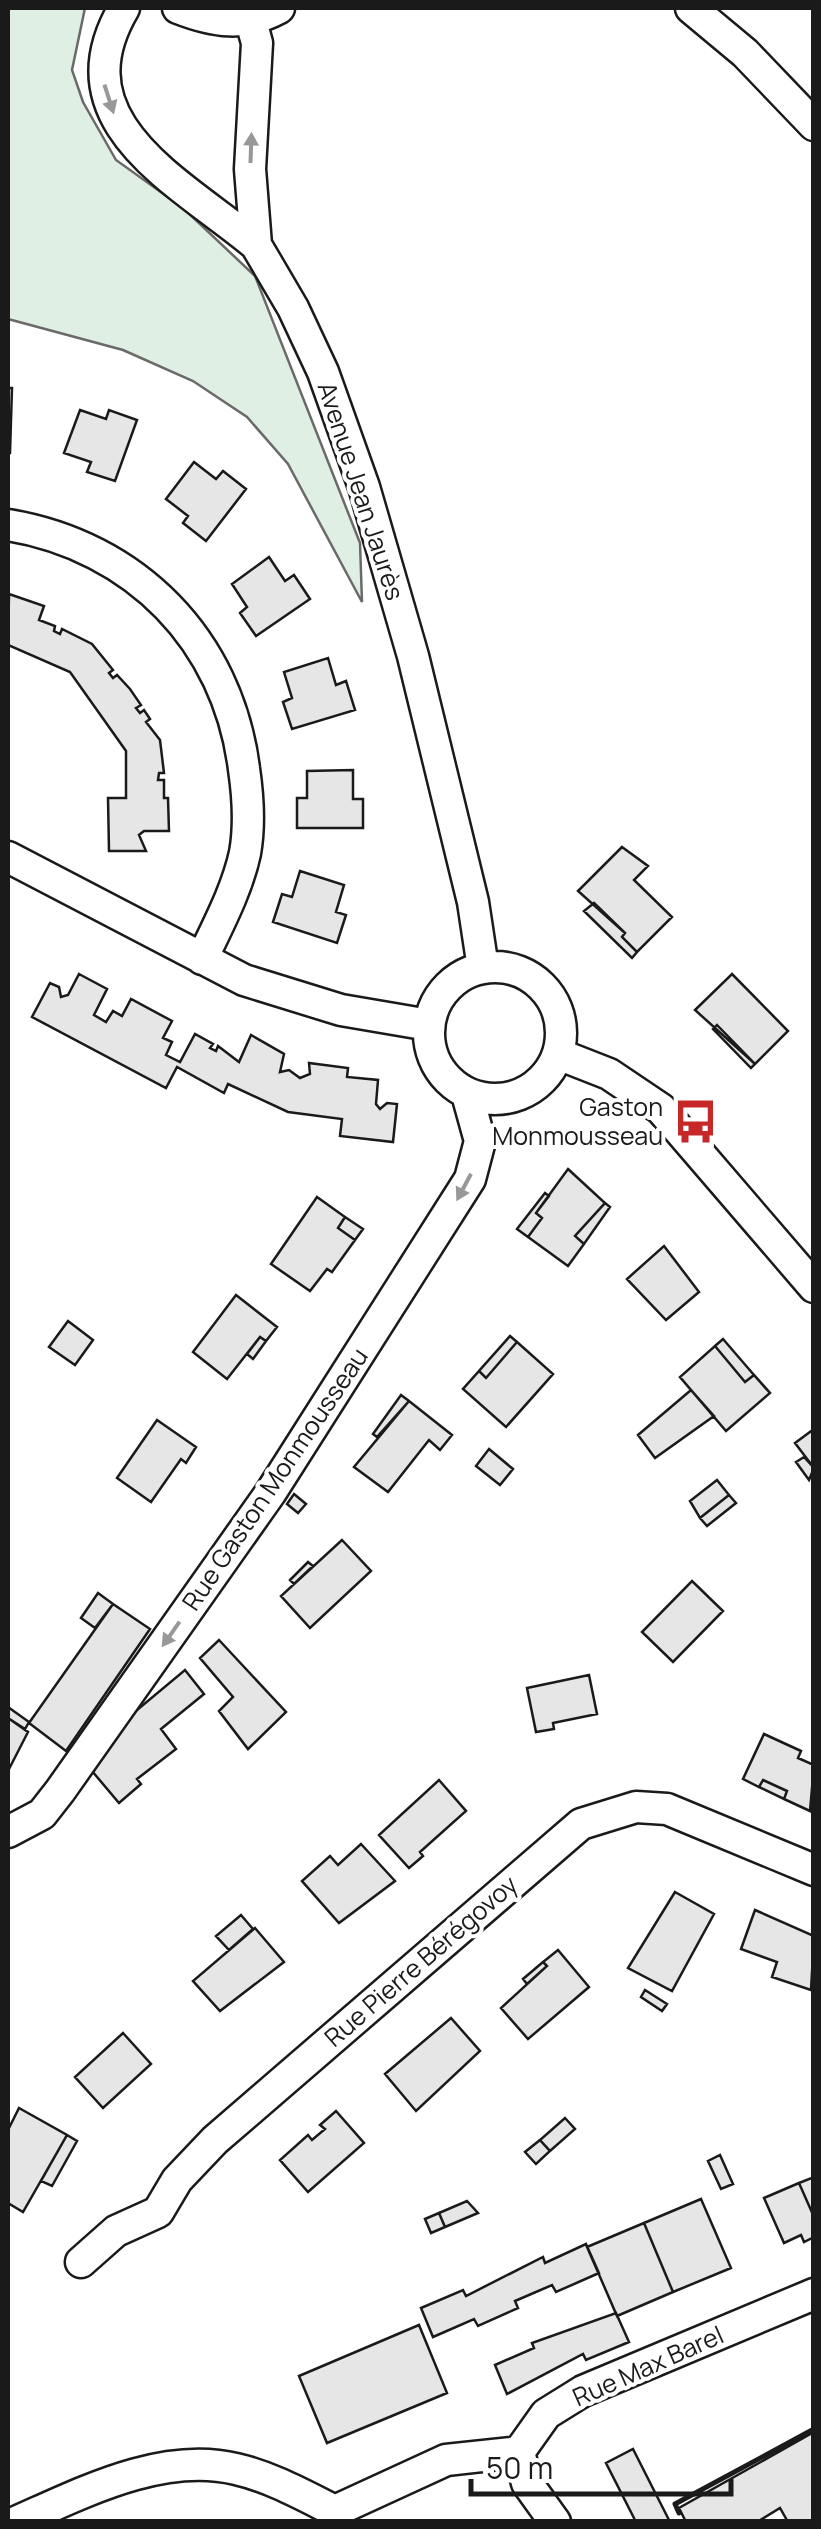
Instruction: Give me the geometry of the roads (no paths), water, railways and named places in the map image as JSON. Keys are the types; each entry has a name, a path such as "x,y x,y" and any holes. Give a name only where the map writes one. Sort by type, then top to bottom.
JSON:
{"street":[{"path":"124,8 106,44 102,66 105,93 115,117 153,163 256,245"},
{"path":"178,8 226,22 251,21 279,8"},
{"path":"691,8 745,54 814,124"},
{"name":"Avenue Jean Jaurès","path":"251,21 257,43 250,169 256,245 294,308 323,372 364,487 418,675 473,902 483,968"},
{"path":"8,525 50,532 121,566 158,592 216,670 233,711 248,802 245,852 202,959"},
{"path":"8,857 244,980 342,1010 430,1026"},
{"path":"483,968 522,972 552,998 562,1035 548,1074 511,1098 467,1094 437,1066 430,1026 447,988 483,968"},
{"path":"558,1054 609,1074 661,1109 814,1287"},
{"name":"Rue Gaston Monmousseau","path":"8,1832 42,1814 71,1776 271,1492 452,1208 470,1179 480,1140 467,1094"},
{"name":"Rue Pierre Bérégovoy","path":"81,2262 116,2231 158,2212 177,2180 215,2140 581,1824 636,1808 668,1809 814,1870"},
{"name":"Rue Max Barel","path":"519,2452 546,2414 583,2391 814,2294"},
{"path":"16,2522 104,2484 188,2464 235,2468 284,2486 334,2511 446,2460 519,2452 527,2483 555,2522"}],"place":[{"name":"Gaston Monmousseau","path":"696,1121"}]}
